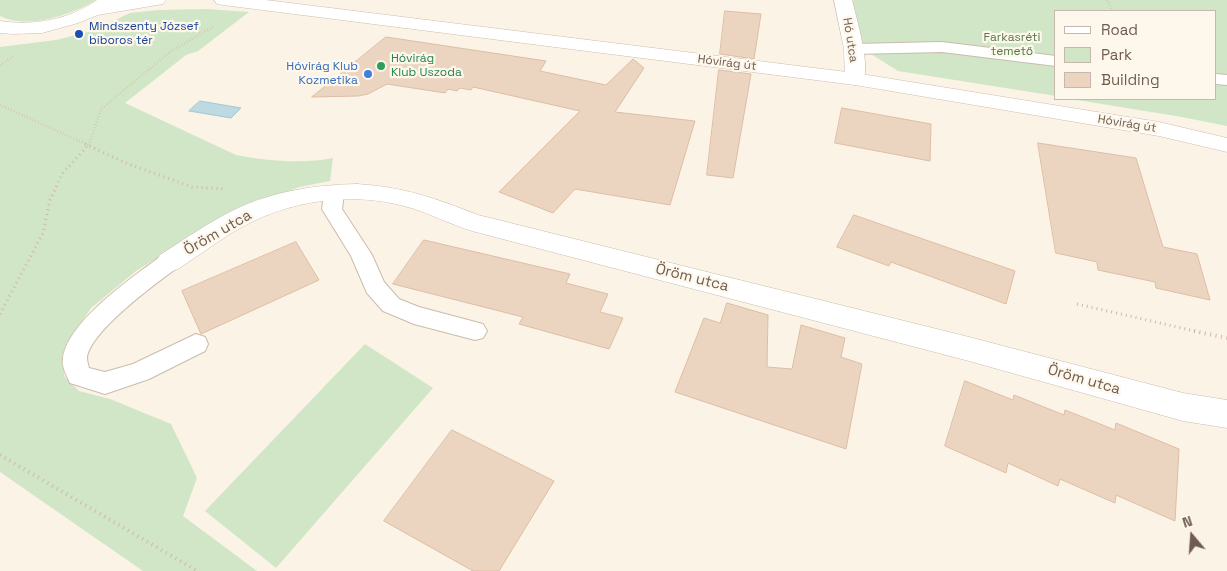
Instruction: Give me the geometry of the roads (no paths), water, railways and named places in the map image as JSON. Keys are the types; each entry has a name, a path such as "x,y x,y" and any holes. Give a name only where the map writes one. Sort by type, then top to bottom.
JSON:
{"street":[{"path":"94,10 109,0"},
{"path":"0,34 20,29 42,27 94,10 157,0"},
{"name":"Hóvirág út","path":"223,0 348,14 855,79 1159,129 1227,145"},
{"name":"Hó utca","path":"842,0 854,49 855,79"},
{"path":"0,27 20,29"},
{"name":"Öröm utca","path":"169,262 248,214 302,196 353,191 388,194 422,202 472,222 969,349 1183,408 1227,414"}],"lane":[{"path":"854,49 942,47 1054,61"},
{"path":"334,193 332,209 361,256 375,287 391,305 414,315 475,331"},
{"path":"169,262 116,303 85,334 75,358 79,376 105,383 140,372 196,344"}],"water":[{"path":"200,101 241,108 231,118 189,111"}],"place":[{"name":"Mindszenty József bíboros tér","path":"79,34"},
{"name":"Hóvirág Klub Uszoda","path":"381,66"},
{"name":"Hóvirág Klub Kozmetika","path":"368,74"}],"park label":[{"name":"Farkasréti temető","path":"1012,45"}]}
